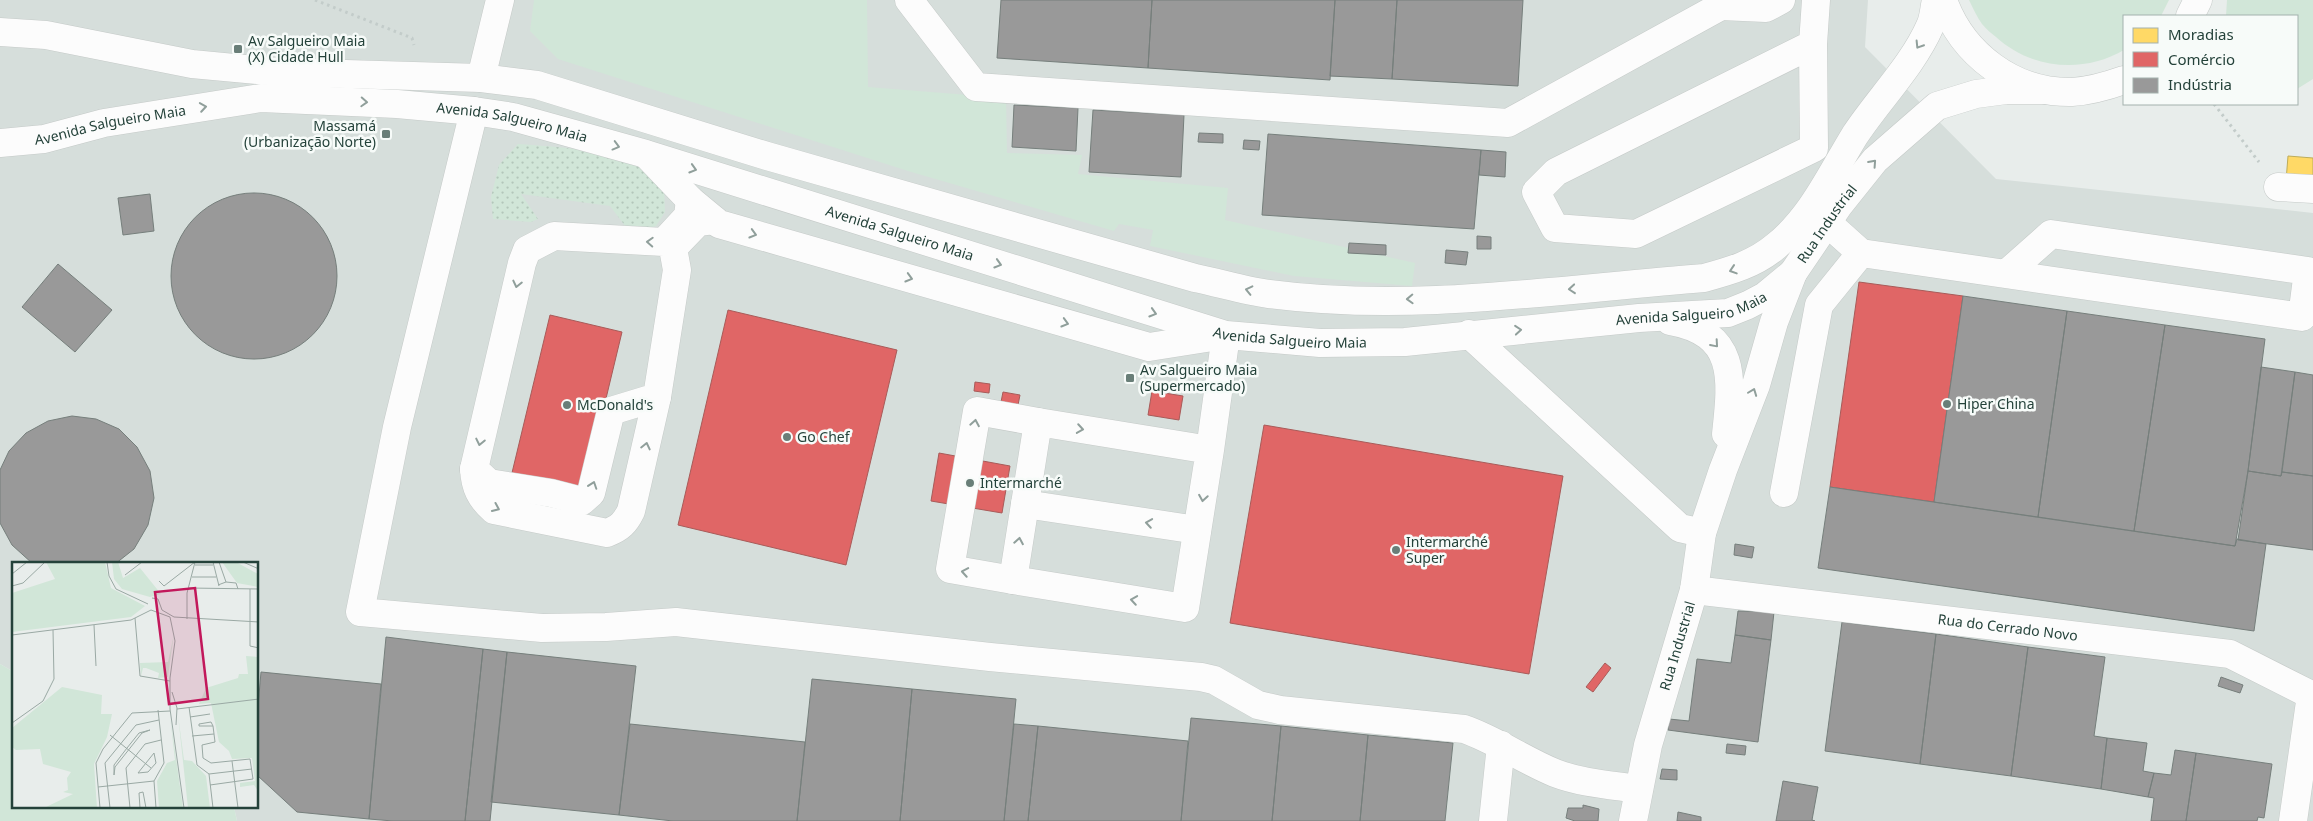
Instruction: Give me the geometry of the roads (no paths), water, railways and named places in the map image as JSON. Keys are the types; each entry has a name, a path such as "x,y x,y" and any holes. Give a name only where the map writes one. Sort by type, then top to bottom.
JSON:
{"street":[{"path":"481,78 500,0"},
{"path":"909,0 976,87 1508,123 1721,3 1766,8 1780,0"},
{"path":"1813,44 1556,172 1536,192 1555,228 1636,234 1814,148 1813,44 1816,0"},
{"name":"Rua Industrial","path":"1633,821 1638,789 1661,694 1694,590 1702,533 1723,470 1756,385 1774,322 1792,273 1856,134 1901,73 1931,25 1936,0"},
{"path":"1943,0 1949,17 1965,43 1988,64 2014,80 2044,90 2072,92 2099,88 2123,80"},
{"path":"2190,15 2198,0"},
{"name":"Avenida Salgueiro Maia","path":"0,32 46,35 192,64 278,72 423,74 481,78 537,85 767,156 1196,278 1268,294 1364,301 1462,298 1704,278 1737,269 1758,259 1776,247"},
{"name":"Rua Industrial","path":"1776,247 1794,230 1819,215 1875,160 1937,106 1976,94 2006,90 2044,90"},
{"name":"Avenida Salgueiro Maia","path":"0,143 44,139 104,123 261,98 397,104 474,111 513,117 646,154 1226,335 1320,343 1405,342 1469,334 1728,313 1766,296 1792,273"},
{"path":"474,111 397,427 360,612 542,628 606,627 676,622 980,656 1201,677 1214,680 1258,705 1280,710 1464,729 1501,744 1553,772 1576,780 1638,789"},
{"path":"646,154 690,200 719,224 1149,347 1226,335 1210,450 1185,608 950,569 977,411 1210,450"},
{"path":"2278,187 2313,189"},
{"path":"690,200 688,216 664,242 554,236 527,250 522,263 474,469 475,485 486,503 494,510 607,533 618,529 626,522 631,511 657,397 677,270 673,248 698,222 714,220"},
{"path":"1819,215 1861,253 2302,317 2308,272 2051,234 2006,274"},
{"path":"1784,493 1819,305 1861,253"},
{"name":"Rua Industrial","path":"1656,318 1689,324 1715,341 1724,354 1729,370 1731,394 1723,470"},
{"path":"1469,334 1680,528 1702,533"},
{"path":"474,469 488,483 550,493 582,501 591,493 611,411 657,397"},
{"path":"1013,580 1038,422"},
{"path":"1025,504 1197,530"},
{"name":"Rua do Cerrado Novo","path":"1694,590 2230,654 2312,696"},
{"path":"2293,821 2312,696"},
{"path":"1493,821 1501,744"}],"place":[{"name":"Av Salgueiro Maia (X) Cidade Hull","path":"238,49"},
{"name":"Massamá (Urbanização Norte)","path":"386,134"},
{"name":"Av Salgueiro Maia (Supermercado)","path":"1130,378"},
{"name":"Hiper China","path":"1947,404"},
{"name":"McDonald's","path":"567,405"},
{"name":"Go Chef","path":"787,437"},
{"name":"Intermarché","path":"970,483"},
{"name":"Intermarché Super","path":"1396,550"}]}
